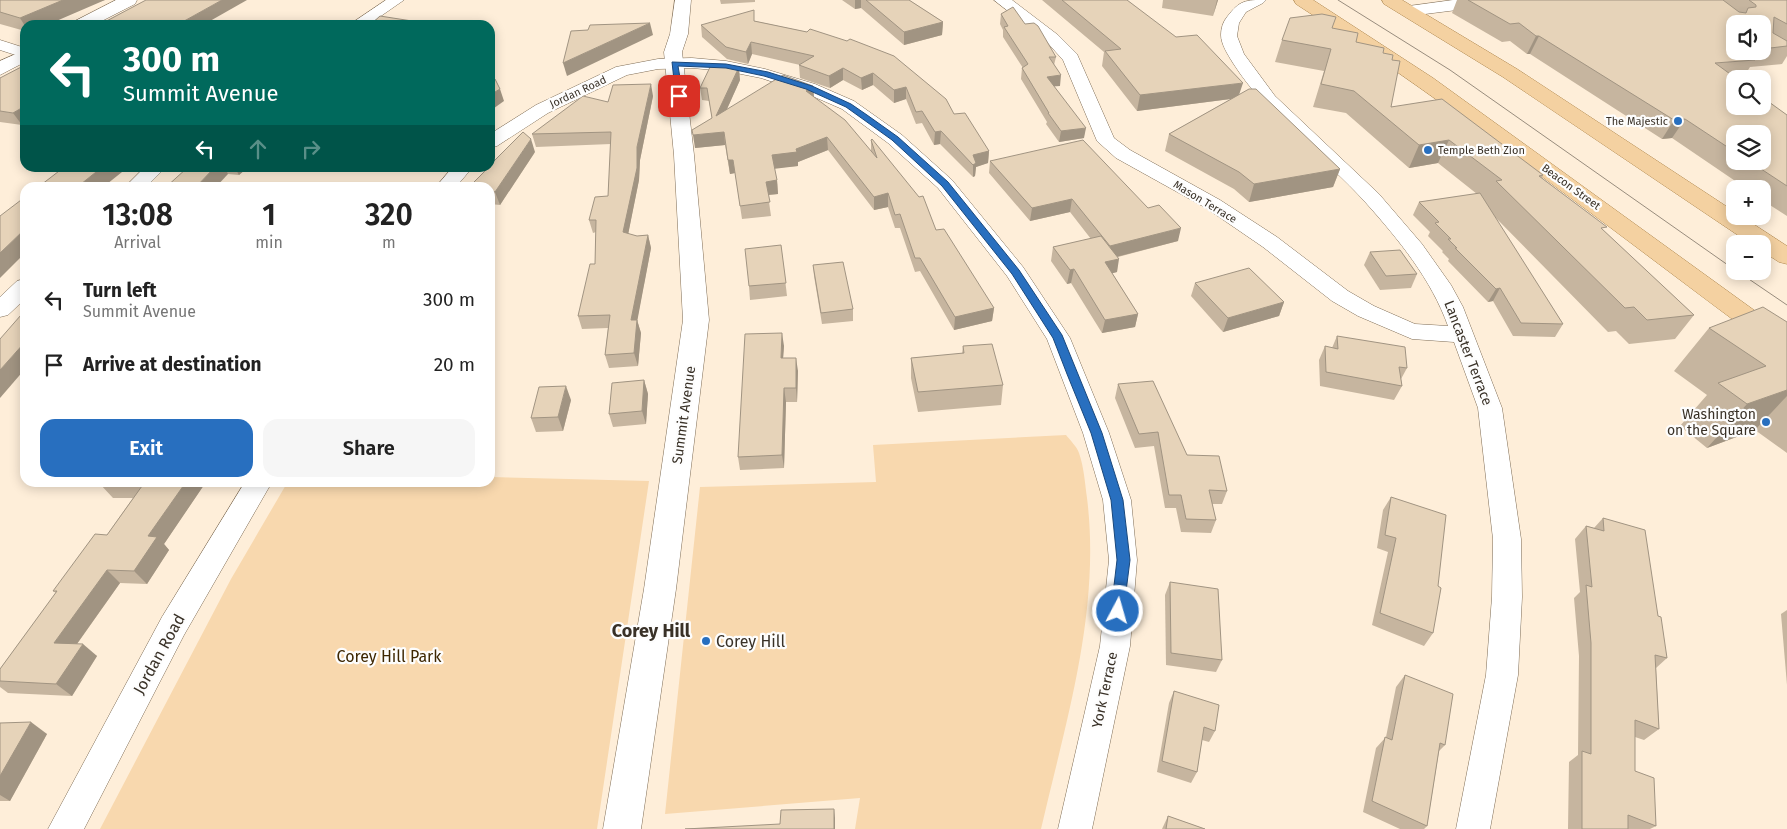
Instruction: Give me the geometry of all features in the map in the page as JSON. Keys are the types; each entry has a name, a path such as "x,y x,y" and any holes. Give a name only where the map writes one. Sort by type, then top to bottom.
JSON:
{"main road":[{"name":"Beacon Street","path":"1302,0 1392,58 1454,101 1787,347"},
{"path":"1390,0 1526,83 1787,257"}],"street":[{"path":"91,20 129,0"},
{"path":"365,20 396,0"},
{"name":"Summit Avenue","path":"622,829 660,589 696,320 684,155 673,52 679,34 683,0"},
{"name":"Mason Terrace","path":"1002,0 1052,38 1071,58 1106,141 1123,154 1213,204 1270,242 1340,296 1366,311 1412,331 1464,335"},
{"name":"Lancaster Terrace","path":"1258,0 1240,9 1232,19 1229,27 1230,42 1241,63 1269,100 1372,198 1403,232 1443,290 1464,335 1490,408 1507,539 1507,597 1502,675 1473,829"},
{"path":"1409,11 1497,0"},
{"path":"0,45 20,52"},
{"path":"0,69 20,57"},
{"name":"Jordan Road","path":"495,139 542,109 622,71 644,66 674,64"},
{"name":"York Terrace","path":"674,64 726,66 765,74 809,88 848,105 895,138 945,184 1015,272 1058,338 1096,433 1117,500 1123,560 1115,646 1075,829"},
{"path":"140,182 151,172"},
{"path":"449,182 458,172"},
{"path":"0,310 20,291"},
{"name":"Jordan Road","path":"65,829 173,626 256,487"}],"green space":[{"path":"1066,435 1078,451 1084,476 1090,540 1089,582 1079,665 1041,829 855,829 860,798 665,814 700,487 876,482 873,445"},
{"name":"Corey Hill Park","path":"495,477 649,481 597,829 100,829 231,579 285,487 495,487"}],"building":[{"path":"0,0 63,0 20,18 0,12"},
{"path":"146,0 222,0 186,20 108,20"},
{"path":"866,0 909,0 943,22 904,32"},
{"path":"1062,0 1127,0 1176,37 1197,35 1243,83 1140,95 1105,51 1121,49"},
{"path":"1468,0 1723,0 1739,12 1746,13 1748,8 1756,7 1749,0 1787,0 1787,24 1774,17 1773,33 1787,41 1787,46 1771,48 1771,15 1726,15 1726,60 1755,60 1715,63 1726,71 1726,115 1771,115 1771,103 1787,115 1787,186 1763,170 1771,170 1771,125 1726,125 1726,146 1685,119 1674,120 1539,36 1536,36 1519,23 1510,24"},
{"path":"1013,7 1025,24 1034,23 1038,26 1056,57 1049,57 1061,75 1047,77 1086,128 1061,131 1048,113 1022,68 1028,64 1004,27 1008,26 1001,14"},
{"path":"754,10 754,21 807,32 810,29 847,41 850,39 894,56 946,99 954,114 965,113 989,151 973,155 976,163 973,165 941,131 935,132 922,111 916,112 906,87 894,90 873,73 861,78 843,68 829,76 799,65 814,56 751,42 746,52 726,47 701,25"},
{"path":"1322,14 1336,17 1332,28 1358,33 1356,42 1384,48 1383,53 1393,55 1392,60 1400,61 1391,107 1442,99 1543,175 1539,176 1607,227 1601,228 1694,315 1647,320 1634,307 1625,308 1496,181 1502,180 1449,140 1419,145 1354,91 1321,84 1331,49 1282,40 1290,18"},
{"path":"380,16 406,20 376,20"},
{"path":"650,23 563,63 571,31 588,30 590,25"},
{"path":"711,65 739,67 716,116 783,75 813,86 806,91 845,120 877,158 872,139 919,197 923,196 936,230 944,229 994,308 955,317 920,258 915,258 900,214 895,215 888,193 874,197 827,137 796,149 797,152 772,155 777,180 766,182 770,202 740,206 733,160 728,160 724,132 693,135 692,130 712,118 707,88 700,88"},
{"path":"20,68 20,109 13,113 0,111 0,78"},
{"path":"495,79 500,89 495,92"},
{"path":"651,84 637,147 637,168 623,232 637,236 648,235 631,320 637,320 634,353 605,355 610,315 578,316 590,264 595,264 596,220 589,220 595,197 608,196 611,132 532,134 583,96 608,102 613,85"},
{"path":"1249,89 1256,89 1340,169 1254,184 1239,172 1169,134"},
{"path":"523,132 531,139 495,192 495,182 474,182 484,172 495,172 495,160"},
{"path":"1083,140 1148,208 1159,205 1181,228 1110,246 1072,199 1032,208 990,161"},
{"path":"58,172 96,172 84,182 45,182"},
{"path":"183,172 210,172 201,182 172,182"},
{"path":"1480,193 1563,324 1521,323 1500,288 1496,289 1455,248 1457,248 1448,239 1451,239 1435,223 1439,222 1419,202"},
{"path":"20,201 20,234 0,253 0,216"},
{"path":"1101,236 1119,259 1105,262 1138,314 1105,320 1074,269 1070,270 1053,247"},
{"path":"781,245 786,283 749,286 745,249"},
{"path":"1400,250 1417,274 1386,276 1370,252"},
{"path":"843,262 853,309 821,313 813,265"},
{"path":"1249,268 1284,302 1228,318 1195,283"},
{"path":"1763,307 1787,322 1787,390 1747,404 1718,383 1766,366 1709,328"},
{"path":"20,316 20,348 0,370 0,339"},
{"path":"782,333 781,358 796,358 796,388 784,388 782,455 738,457 745,334"},
{"path":"1337,336 1405,347 1407,368 1399,367 1402,386 1326,372 1325,346 1338,349"},
{"path":"992,344 1003,385 918,392 911,358 964,353 963,346"},
{"path":"644,380 642,411 609,414 612,383"},
{"path":"1153,381 1187,455 1219,456 1227,491 1209,490 1216,520 1186,519 1181,495 1169,495 1158,432 1139,434 1118,384"},
{"path":"566,386 558,417 531,418 539,387"},
{"path":"141,487 182,487 148,536 157,537 134,571 107,570 54,643 83,644 56,684 0,681 0,669 57,591 53,591 95,534 107,535"},
{"path":"1391,497 1446,515 1438,586 1441,588 1433,633 1380,613 1396,538 1385,535"},
{"path":"1603,518 1645,530 1658,616 1661,617 1667,658 1655,655 1659,729 1635,720 1635,771 1654,778 1656,826 1628,815 1628,829 1582,829 1582,751 1591,754 1591,643 1586,585 1592,587 1586,526 1604,531"},
{"path":"1170,582 1218,589 1222,660 1171,653"},
{"path":"1405,675 1453,694 1445,745 1440,743 1427,826 1372,801 1385,737 1392,740"},
{"path":"1174,691 1219,705 1215,731 1204,727 1197,772 1162,761"},
{"path":"31,722 0,776 0,723"},
{"path":"834,809 834,829 685,829 780,824 781,810"},
{"path":"1168,816 1205,829 1166,829"}],"tram line":[{"path":"1338,0 1450,70 1726,264"},
{"path":"1750,280 1787,305"}],"place":[{"name":"The Majestic","path":"1678,121"},
{"name":"Temple Beth Zion","path":"1428,150"},
{"name":"Washington on the Square","path":"1766,422"},
{"name":"Corey Hill","path":"706,641"}],"district":[{"name":"Corey Hill","path":"651,631"}],"route":[{"path":"679,96 674,64 692,63 726,66 765,74 809,88 848,105 864,116 895,138 945,184 1015,272 1058,338 1073,374 1096,433 1117,500 1123,560 1118,611"}]}
